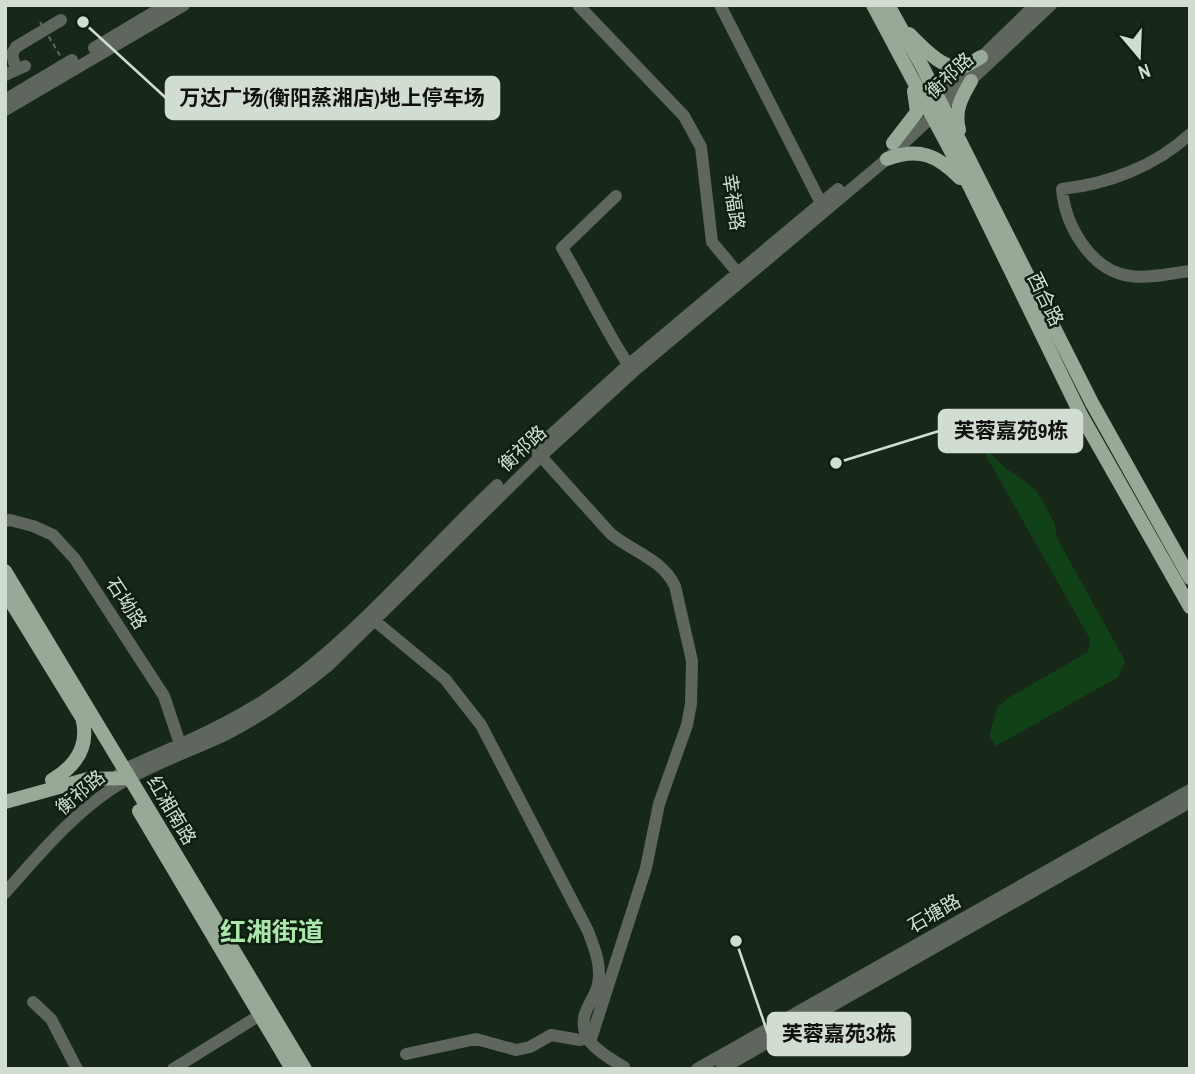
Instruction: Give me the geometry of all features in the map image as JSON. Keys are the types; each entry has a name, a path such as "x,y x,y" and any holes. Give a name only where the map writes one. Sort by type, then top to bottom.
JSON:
{"main road":[{"name":"西合路","path":"873,5 909,72 965,152 1092,403 1190,578"},
{"name":"西合路","path":"888,5 970,187 1081,415 1190,607"},
{"path":"897,21 923,47 952,67 962,67 981,57"},
{"path":"893,144 917,112 917,100 909,72"},
{"path":"965,152 956,119 959,103 971,81"},
{"path":"887,159 905,152 936,158 970,187"},
{"name":"红湘南路","path":"5,571 120,776 292,1069"},
{"name":"红湘南路","path":"5,592 305,1069"},
{"path":"52,780 70,768 80,753 85,735 82,717"},
{"path":"5,794 86,770 120,776"},
{"path":"5,802 88,779 120,776"}],"street":[{"path":"5,100 166,5"},
{"path":"5,110 184,5"},
{"name":"幸福路","path":"578,5 684,116 701,147 712,242 741,273"},
{"name":"幸福路","path":"586,5 689,114 707,146 718,239 741,273"},
{"path":"720,5 821,203"},
{"name":"衡祁路","path":"741,273 887,159 981,57 1035,5"},
{"name":"衡祁路","path":"5,886 35,852 120,776 225,724 263,701 322,656 630,369 821,203 971,81 1051,5"},
{"path":"14,67 12,54 16,47 61,20"},
{"path":"1190,134 1151,161 1108,180 1091,186 1062,189 1064,208 1081,242 1111,272 1133,277 1190,271"},
{"path":"617,196 562,248 601,322 630,369"},
{"path":"538,453 611,534 650,558 670,576 675,586 692,661 691,704 687,725 659,804 646,868 589,1040"},
{"name":"衡祁路","path":"5,893 37,856 105,794 120,776 229,733 268,710 329,665 538,453"},
{"name":"石坳路","path":"5,521 33,526 53,535 75,559 164,696 180,744"},
{"path":"375,621 446,679 481,724 587,931 599,968 598,984 583,1024 589,1040 598,1052 624,1067"},
{"name":"石塘路","path":"697,1069 1190,790"},
{"name":"石塘路","path":"721,1069 1190,802"},
{"path":"1138,832 1190,810"},
{"path":"33,1002 51,1019 77,1069"},
{"path":"173,1069 260,1016"},
{"path":"406,1054 476,1039 516,1050 530,1047 551,1035 589,1040"}],"path":[{"path":"40,22 61,57"}],"green space":[{"path":"976,438 1003,466 1036,490 1054,522 1057,538 1125,661 1118,677 996,746 989,737 997,708 1008,698 1088,652 1090,639"}],"place":[{"name":"万达广场(衡阳蒸湘店)地上停车场","path":"83,22"},
{"name":"芙蓉嘉苑9栋","path":"836,463"},
{"name":"芙蓉嘉苑3栋","path":"736,941"}],"district":[{"name":"红湘街道","path":"272,931"}]}
